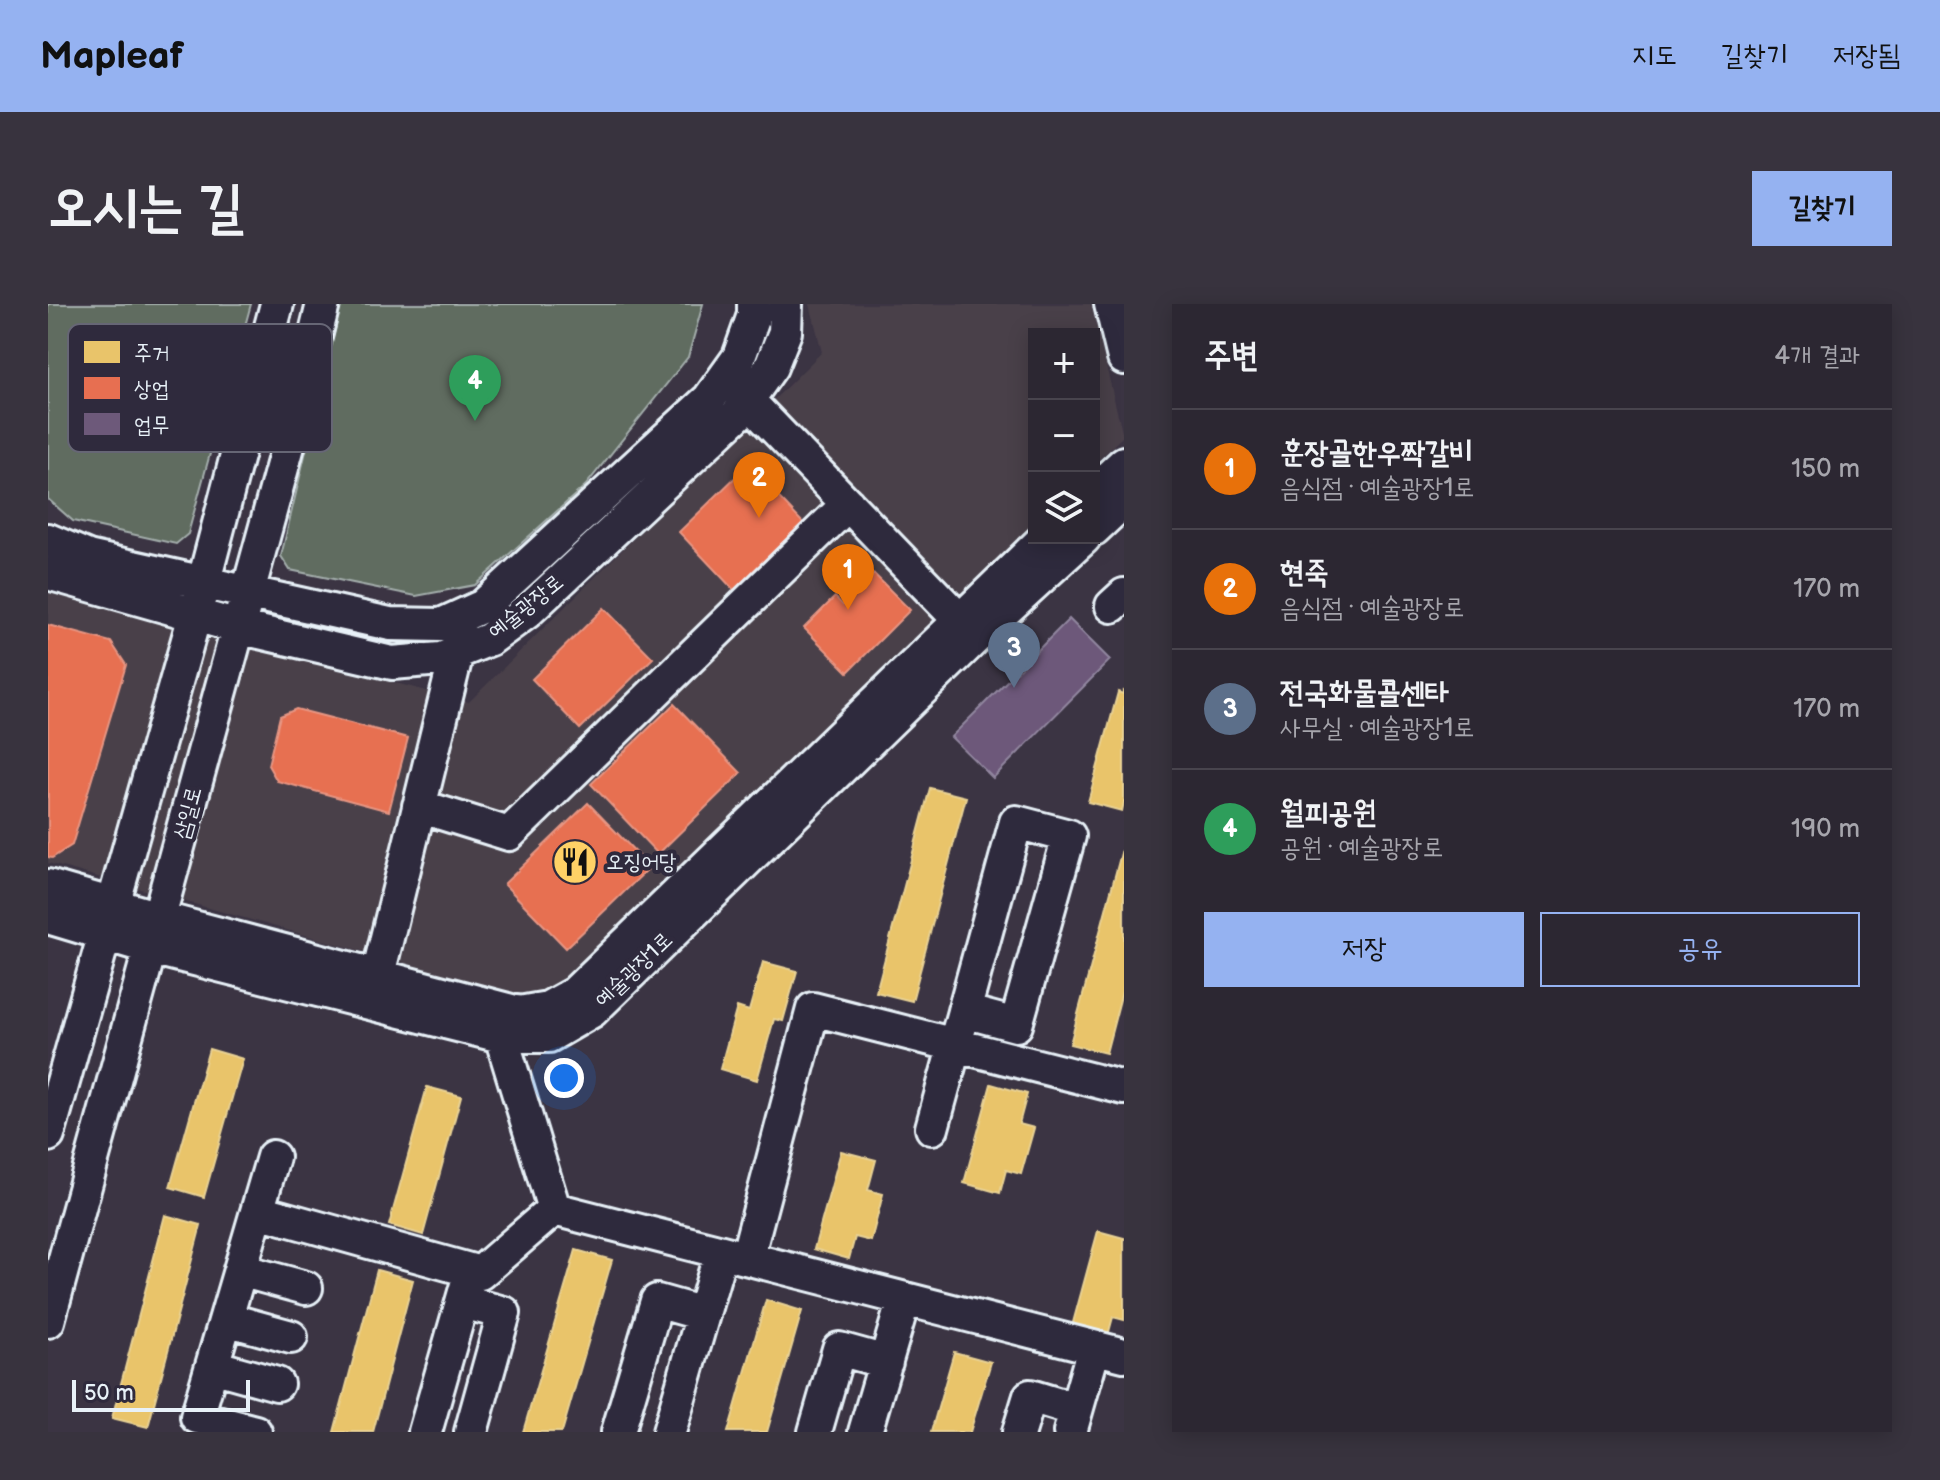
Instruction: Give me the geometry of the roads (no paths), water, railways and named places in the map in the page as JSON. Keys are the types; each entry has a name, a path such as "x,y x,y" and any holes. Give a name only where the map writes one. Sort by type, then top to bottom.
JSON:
{"street":[{"path":"272,324 277,304"},
{"name":"삼일로","path":"318,324 323,304"},
{"name":"예술광장로","path":"48,573 199,600 247,594 390,624 441,625 483,606 495,596 709,399 739,357 754,315 754,304"},
{"name":"예술광장로","path":"48,540 199,600 238,627 392,663 441,659 490,639 527,612 737,415 771,367 785,332 786,304"},
{"path":"1111,304 1124,358"},
{"path":"725,376 968,628"},
{"path":"48,1135 238,452"},
{"name":"삼일로","path":"48,1321 286,452"},
{"path":"1100,485 1124,463"},
{"path":"1100,523 1124,501"},
{"path":"419,806 509,834 848,504"},
{"name":"예술광장1로","path":"374,989 501,1036 549,1036 592,1011 968,628 1040,544"},
{"name":"예술광장1로","path":"48,917 109,920 374,989 519,1013 548,1008 575,993 968,628 1076,544"},
{"path":"374,989 466,614"},
{"path":"932,1128 955,1045 964,1011 1016,822 1069,836 1016,1025 964,1011"},
{"name":"예술광장1로","path":"48,886 109,920"},
{"path":"669,1432 703,1314 734,1255 813,1009 1124,1088"},
{"path":"501,1036 554,1209"},
{"path":"255,1432 197,1417 273,1157"},
{"path":"554,1209 1109,1352 1073,1421 1030,1396 1019,1432"},
{"path":"425,1432 467,1286 554,1209"},
{"path":"258,1211 467,1286 504,1313 471,1432"},
{"path":"240,1270 306,1288"},
{"path":"865,1432 904,1299"},
{"path":"618,1432 657,1301 703,1314"},
{"path":"226,1319 291,1337"},
{"path":"815,1432 839,1349 886,1362"},
{"path":"212,1366 277,1384"}],"place":[{"name":"월피공원","path":"475,421"},
{"name":"현죽","path":"759,518"},
{"name":"훈장골한우짝갈비","path":"848,610"},
{"name":"전국화물콜센타","path":"1014,688"},
{"name":"오징어당","path":"575,862"}]}
